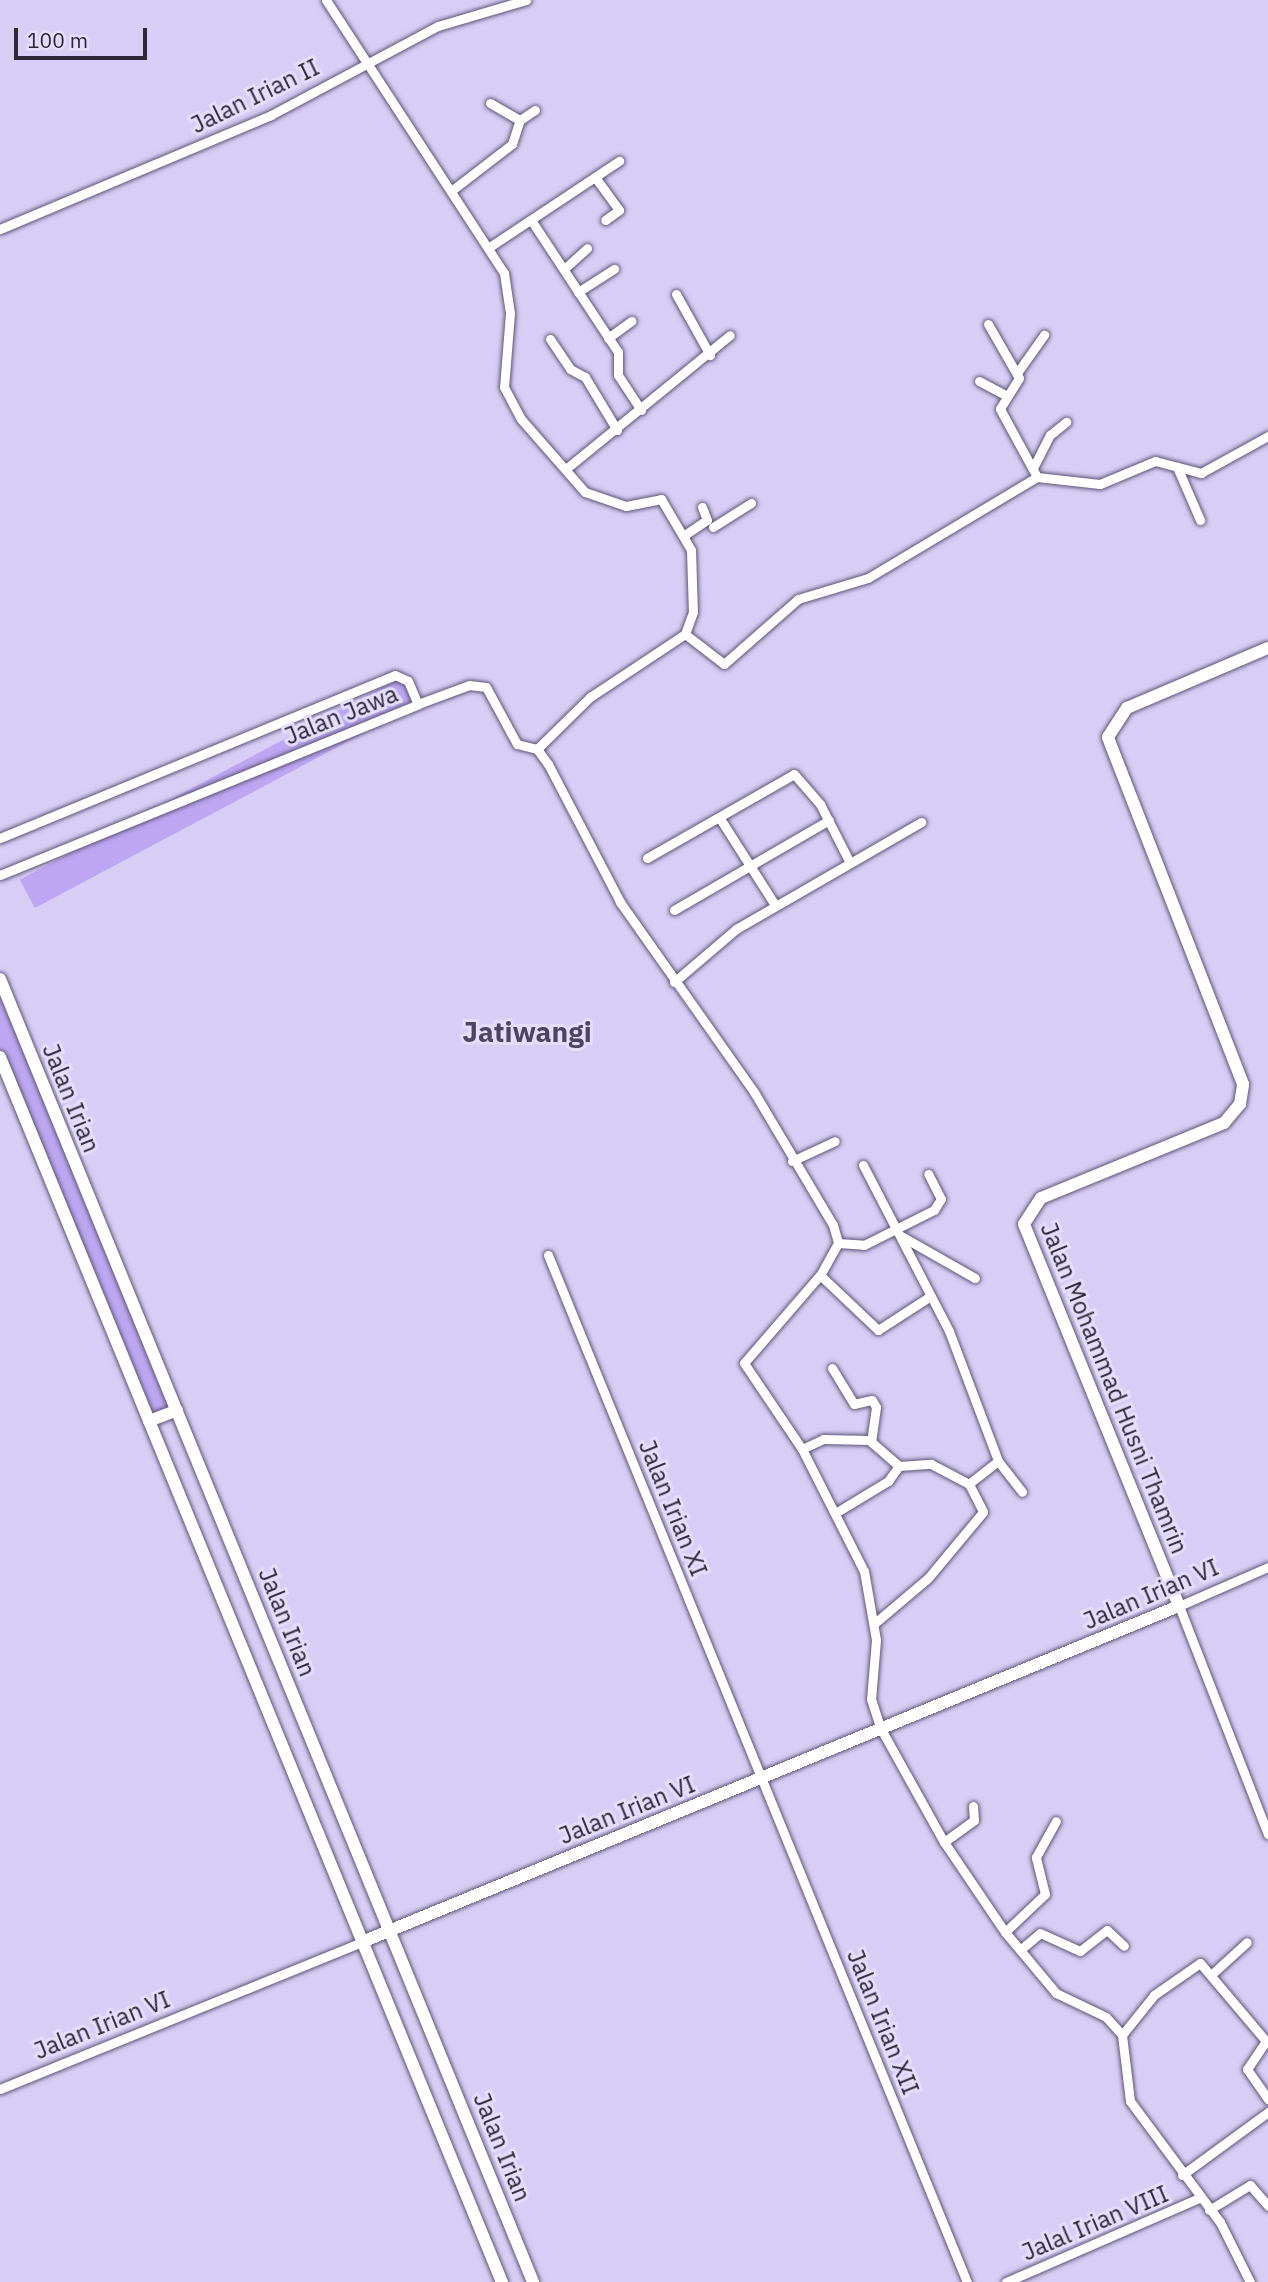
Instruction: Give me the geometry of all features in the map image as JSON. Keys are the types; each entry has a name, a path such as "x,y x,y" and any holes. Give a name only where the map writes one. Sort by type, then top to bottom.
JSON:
{"street":[{"path":"326,0 368,60 451,191 491,246 508,289 508,397 585,492 604,502 626,506 661,499 686,534 693,612 685,634 590,697 537,749"},
{"name":"Jalan Irian II","path":"0,229 271,115 368,60 438,26 526,0"},
{"path":"490,103 520,120"},
{"path":"451,191 512,144 520,120 536,110"},
{"path":"491,246 619,161"},
{"path":"595,177 618,210 605,220"},
{"path":"531,220 618,352 618,375 641,411"},
{"path":"564,269 587,248"},
{"path":"578,292 614,269"},
{"path":"676,294 710,355"},
{"path":"608,338 631,321"},
{"path":"988,324 1017,373 1019,383 1000,409 1035,473"},
{"path":"567,468 710,355 730,335"},
{"path":"1017,373 1044,335"},
{"path":"550,339 570,369 585,377 617,430"},
{"path":"979,381 1007,396"},
{"path":"685,634 718,663 731,662 799,600 868,578 1035,473 1050,435 1066,422"},
{"path":"1035,473 1100,484 1152,461 1216,470 1268,436"},
{"path":"1176,466 1200,520"},
{"path":"686,534 713,527 751,503"},
{"path":"702,508 713,527"},
{"name":"Jalan Mohammad Husni Thamrin","path":"1179,1606 1024,1224 1041,1198 1224,1123 1240,1104 1243,1084 1108,737 1127,708 1268,648"},
{"name":"Jalan Jawa","path":"0,838 395,674 408,681 418,704 0,875"},
{"path":"418,704 479,683 493,696 517,744 537,749 584,824 620,902 754,1092 838,1243"},
{"path":"647,858 794,774 829,820 850,863"},
{"path":"719,817 775,905"},
{"path":"674,910 829,820"},
{"path":"674,982 736,929 921,822"},
{"name":"Jalan Irian","path":"0,979 533,2282"},
{"name":"Jalan Irian","path":"0,1057 502,2282"},
{"path":"792,1161 835,1141"},
{"path":"863,1166 957,1348 998,1461 1022,1492"},
{"path":"838,1243 864,1245 899,1233 941,1203 928,1174"},
{"path":"899,1233 975,1278"},
{"path":"838,1243 820,1275 744,1363 803,1449 838,1513 864,1571 875,1623 870,1699 881,1729 944,1842 1005,1932 1056,1993 1106,2017 1122,2035 1126,2093 1209,2210 1250,2282"},
{"name":"Jalan Irian XI","path":"548,1255 763,1776"},
{"path":"820,1275 878,1330 929,1297"},
{"path":"832,1368 854,1404 872,1400 876,1407 872,1442"},
{"path":"149,1421 177,1410"},
{"path":"803,1449 823,1439 872,1442 899,1466 931,1464 969,1484 983,1512 928,1578 875,1623"},
{"path":"969,1484 998,1461"},
{"path":"838,1513 888,1481 899,1466"},
{"name":"Jalan Irian VI","path":"0,2089 391,1931 1268,1567"},
{"path":"1179,1606 1268,1834"},
{"name":"Jalan Irian XII","path":"763,1776 967,2282"},
{"path":"944,1842 974,1820 972,1805"},
{"path":"1005,1932 1045,1895 1037,1857 1056,1821"},
{"path":"1020,1950 1040,1933 1080,1951 1107,1930 1124,1946"},
{"path":"1212,1974 1247,1942"},
{"path":"1122,2035 1154,1995 1192,1964 1212,1974 1266,2041 1247,2070 1268,2099"},
{"path":"1182,2175 1268,2112"},
{"path":"1209,2210 1250,2185 1268,2206"},
{"name":"Jalal Irian VIII","path":"1006,2282 1199,2198"}],"shaded area":[{"path":"403,676 418,704 35,908 20,880"},
{"path":"0,979 177,1410 149,1421 0,1058"}],"district":[{"name":"Jatiwangi","path":"527,1032"}]}
